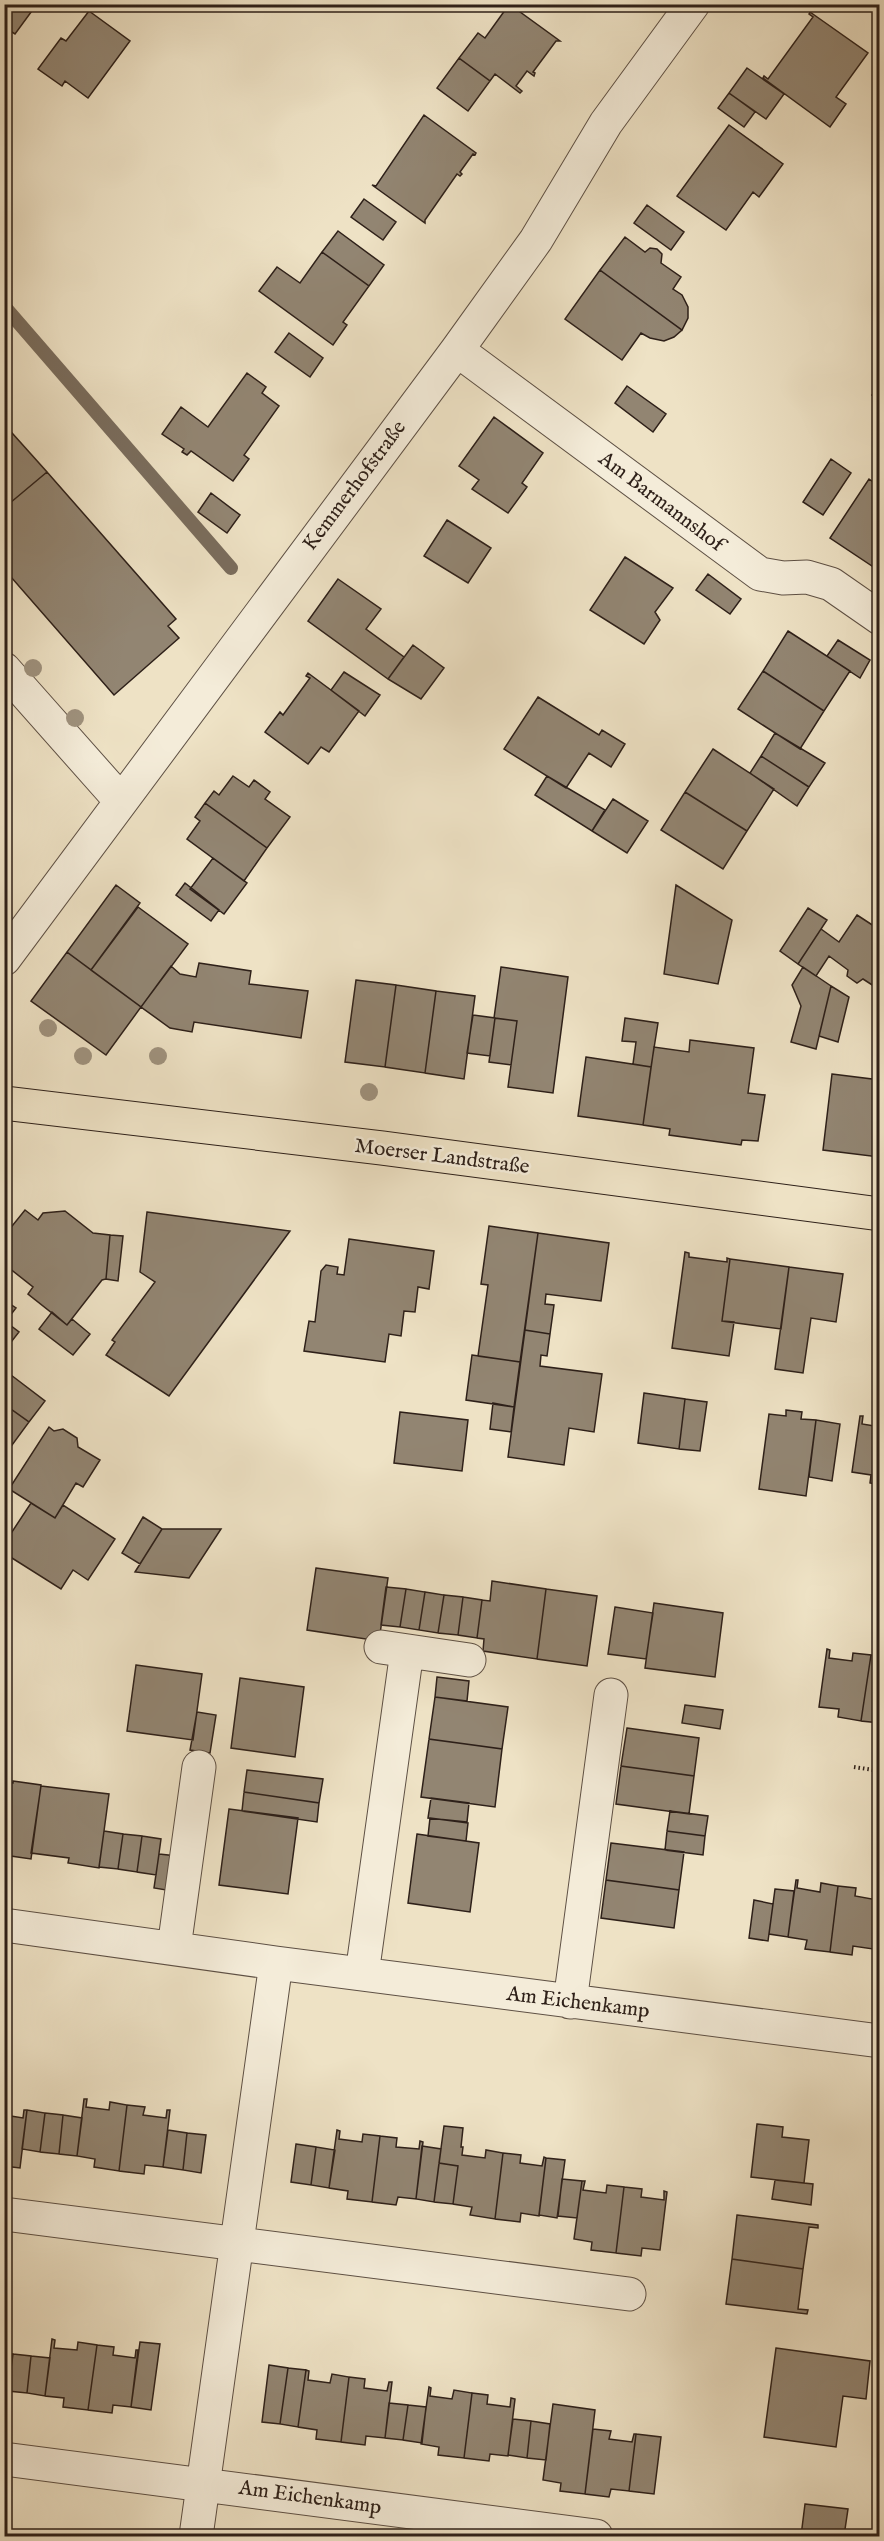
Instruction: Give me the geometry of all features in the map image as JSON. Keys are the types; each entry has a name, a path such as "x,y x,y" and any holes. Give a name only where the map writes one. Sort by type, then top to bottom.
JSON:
{"main road":[{"name":"Moerser Landstraße","path":"4,1104 382,1148 879,1214"}],"street":[{"name":"Kemmerhofstraße","path":"4,959 457,350 536,240 606,123 693,4"},
{"name":"Am Barmannshof","path":"457,350 760,574 783,578 807,577 831,584 879,618"},
{"path":"4,669 121,801"},
{"path":"362,1974 394,1649 469,1660"},
{"path":"570,2002 612,1695"},
{"path":"174,1948 199,1767"},
{"name":"Am Eichenkamp","path":"4,1925 276,1964 879,2041"},
{"path":"196,2536 276,1964"},
{"path":"4,2214 629,2294"},
{"name":"Am Eichenkamp","path":"4,2459 596,2536"}],"path":[{"path":"854,1767 879,1771"}],"building":[{"path":"4,4 37,4 15,34 4,27"},
{"path":"506,4 560,41 556,41 533,72 534,76 527,71 516,86 522,91 520,93 495,74 490,81 459,58 478,33 485,38 508,6"},
{"path":"89,11 130,41 88,98 65,81 62,86 38,69 61,38 66,41"},
{"path":"810,12 868,53 836,97 846,104 830,127 763,78 764,76 768,79 813,17 809,14"},
{"path":"459,58 490,81 468,111 437,88"},
{"path":"747,68 784,94 766,119 729,93"},
{"path":"729,93 755,112 744,127 718,108"},
{"path":"424,115 476,153 460,172 462,174 460,176 457,174 425,223 372,185 376,186"},
{"path":"729,125 783,164 759,197 753,192 726,230 677,196"},
{"path":"364,199 396,222 383,240 351,217"},
{"path":"647,205 684,232 671,250 634,223"},
{"path":"338,231 384,265 369,286 322,252"},
{"path":"625,237 645,252 650,248 657,249 662,254 661,263 681,277 673,289 682,295 688,307 688,318 682,330 600,270"},
{"path":"322,252 369,286 343,322 347,325 333,345 259,291 277,267 300,283"},
{"path":"600,270 682,330 674,337 664,341 641,333 622,360 565,319"},
{"path":"289,333 323,358 310,377 275,352"},
{"path":"247,373 266,387 262,393 279,406 244,455 249,459 233,481 191,451 187,455 182,452 184,449 162,434 181,407 208,427"},
{"path":"880,384 880,400 872,395"},
{"path":"627,386 666,414 653,432 615,403"},
{"path":"494,417 543,453 522,483 527,487 508,513 472,489 479,480 459,466"},
{"path":"4,424 47,472 4,508"},
{"path":"831,459 851,473 823,515 803,502"},
{"path":"47,472 176,619 168,626 179,638 114,695 4,569 4,508"},
{"path":"869,479 880,487 880,555 872,566 830,538"},
{"path":"211,493 240,515 227,533 198,512"},
{"path":"447,520 491,548 468,583 424,556"},
{"path":"880,555 880,571 872,566"},
{"path":"625,557 673,588 655,612 660,620 644,644 590,610"},
{"path":"708,574 741,599 730,614 696,590"},
{"path":"338,579 381,609 366,629 404,657 388,679 308,621"},
{"path":"788,631 850,671 824,711 763,671"},
{"path":"838,640 870,660 860,678 827,656"},
{"path":"413,645 444,668 421,699 388,679"},
{"path":"763,671 824,711 800,749 738,709"},
{"path":"344,672 380,695 365,716 331,690"},
{"path":"308,673 359,711 329,752 321,747 308,764 265,732 280,712 283,715 310,678 306,676"},
{"path":"538,697 599,735 602,730 625,744 611,767 589,753 566,788 504,749"},
{"path":"775,733 825,763 809,787 761,756"},
{"path":"713,749 774,789 747,831 685,792"},
{"path":"761,756 809,787 797,806 750,773"},
{"path":"233,776 249,787 254,780 270,792 265,799 290,817 267,848 205,803 214,791 219,795"},
{"path":"547,776 605,810 592,831 535,795"},
{"path":"685,792 747,831 723,869 661,830"},
{"path":"613,799 648,821 627,853 592,831"},
{"path":"205,803 267,848 244,881 187,839 200,821 195,817"},
{"path":"213,858 247,883 224,914 190,889"},
{"path":"185,883 219,910 211,921 176,895"},
{"path":"116,885 140,903 91,970 67,952"},
{"path":"676,885 732,920 718,984 664,974"},
{"path":"138,907 188,944 141,1007 91,970"},
{"path":"808,908 827,920 798,964 780,951"},
{"path":"857,915 880,930 880,990 863,979 857,983 847,976 848,970 829,956 816,976 798,964 821,929 839,942"},
{"path":"67,952 141,1007 106,1055 31,1001"},
{"path":"199,963 251,971 249,984 308,991 301,1038 194,1022 192,1032 170,1028 141,1007 171,966 180,974 196,977"},
{"path":"501,967 568,977 553,1093 508,1087 517,1021 494,1018"},
{"path":"803,967 831,986 816,1049 791,1042 801,1006 792,985"},
{"path":"356,980 396,985 385,1067 345,1062"},
{"path":"396,985 436,991 425,1073 385,1067"},
{"path":"831,986 849,997 838,1042 819,1036"},
{"path":"436,991 475,996 464,1079 425,1073"},
{"path":"473,1015 495,1018 490,1056 467,1053"},
{"path":"495,1018 517,1021 511,1065 489,1062"},
{"path":"625,1018 658,1023 651,1067 633,1064 636,1042 622,1041"},
{"path":"690,1040 754,1048 748,1093 765,1095 758,1141 742,1140 741,1145 669,1135 670,1129 643,1125 654,1047 689,1052"},
{"path":"586,1057 651,1067 643,1125 578,1116"},
{"path":"832,1074 880,1080 879,1157 823,1150"},
{"path":"25,1210 38,1220 43,1213 65,1211 93,1233 110,1235 106,1279 102,1280 67,1325 28,1294 33,1287 4,1264 4,1236"},
{"path":"147,1212 290,1231 169,1396 106,1355 115,1342 112,1340 155,1282 140,1272"},
{"path":"489,1226 538,1233 520,1362 478,1356 488,1285 481,1284"},
{"path":"538,1233 609,1243 601,1301 546,1294 545,1304 554,1305 550,1334 525,1330"},
{"path":"110,1235 123,1236 118,1281 106,1279"},
{"path":"349,1239 434,1251 429,1289 418,1287 415,1312 404,1311 401,1336 389,1334 385,1362 304,1351 309,1321 315,1322 321,1271 326,1265 338,1267 337,1274 344,1275"},
{"path":"685,1252 689,1253 689,1257 727,1262 727,1258 730,1259 722,1321 734,1322 729,1356 672,1348"},
{"path":"730,1259 789,1267 781,1329 722,1321"},
{"path":"789,1267 843,1274 836,1322 811,1318 803,1373 775,1369"},
{"path":"4,1300 16,1308 9,1317 4,1314"},
{"path":"52,1312 67,1325 72,1319 90,1334 73,1355 39,1329"},
{"path":"6,1322 19,1332 4,1351 4,1324"},
{"path":"525,1330 550,1334 547,1356 541,1355 540,1366 602,1374 594,1432 569,1428 564,1465 508,1457"},
{"path":"472,1355 520,1362 514,1407 466,1400"},
{"path":"11,1375 45,1401 29,1422 4,1404 4,1384"},
{"path":"644,1393 685,1399 679,1449 638,1443"},
{"path":"685,1399 707,1402 700,1451 679,1449"},
{"path":"493,1403 514,1407 511,1432 490,1429"},
{"path":"4,1404 29,1422 4,1456"},
{"path":"786,1410 802,1412 801,1419 816,1420 806,1496 759,1489 769,1414 786,1416"},
{"path":"400,1412 468,1420 462,1471 394,1463"},
{"path":"860,1416 863,1416 862,1424 880,1427 880,1485 870,1483 871,1475 852,1472"},
{"path":"816,1420 840,1424 832,1481 809,1477"},
{"path":"49,1427 54,1431 63,1429 77,1438 78,1447 100,1460 83,1487 76,1483 55,1518 9,1489"},
{"path":"31,1503 55,1518 63,1505 115,1539 88,1580 73,1570 61,1589 4,1553 4,1544"},
{"path":"143,1517 162,1529 140,1564 122,1553"},
{"path":"162,1529 221,1529 189,1578 135,1572"},
{"path":"316,1568 388,1578 379,1641 307,1630"},
{"path":"492,1581 546,1589 537,1659 483,1651 484,1639 477,1638 482,1600 490,1601"},
{"path":"386,1587 406,1589 400,1627 381,1625"},
{"path":"406,1589 425,1592 419,1630 400,1627"},
{"path":"546,1589 597,1596 587,1666 537,1659"},
{"path":"425,1592 444,1595 438,1633 419,1630"},
{"path":"444,1595 463,1597 458,1635 438,1633"},
{"path":"463,1597 482,1600 477,1638 458,1635"},
{"path":"654,1603 723,1613 715,1677 645,1668"},
{"path":"615,1607 653,1613 646,1659 608,1654"},
{"path":"827,1649 830,1650 829,1658 852,1661 853,1653 871,1655 861,1721 838,1717 839,1709 819,1707"},
{"path":"871,1655 880,1656 880,1723 861,1721"},
{"path":"136,1665 202,1674 193,1740 127,1731"},
{"path":"437,1677 469,1681 467,1701 435,1697"},
{"path":"240,1678 304,1687 295,1757 231,1748"},
{"path":"435,1697 508,1707 502,1749 429,1739"},
{"path":"685,1705 723,1710 720,1729 682,1723"},
{"path":"197,1712 216,1715 210,1753 190,1750"},
{"path":"627,1728 699,1738 694,1776 621,1766"},
{"path":"429,1739 502,1749 495,1807 421,1797"},
{"path":"621,1766 694,1776 689,1814 616,1804"},
{"path":"247,1770 323,1779 319,1803 244,1792"},
{"path":"13,1781 41,1785 31,1859 4,1855 4,1782 13,1783"},
{"path":"41,1786 109,1794 99,1868 68,1863 69,1858 31,1853"},
{"path":"244,1792 319,1803 317,1822 242,1811"},
{"path":"431,1798 469,1803 467,1822 428,1818"},
{"path":"229,1809 298,1818 288,1894 219,1885"},
{"path":"670,1811 708,1816 705,1836 667,1831"},
{"path":"430,1818 468,1823 466,1841 428,1836"},
{"path":"104,1831 123,1834 118,1869 99,1867"},
{"path":"667,1831 705,1836 703,1855 665,1850"},
{"path":"123,1834 142,1836 137,1872 118,1869"},
{"path":"417,1834 479,1843 470,1912 408,1903"},
{"path":"142,1836 161,1839 156,1875 137,1872"},
{"path":"611,1843 684,1852 679,1890 606,1880"},
{"path":"159,1854 177,1856 172,1891 154,1888"},
{"path":"606,1880 679,1890 674,1928 601,1918"},
{"path":"796,1880 798,1880 797,1888 820,1892 821,1883 838,1886 830,1952 805,1949 807,1940 788,1937"},
{"path":"838,1886 856,1888 855,1896 877,1900 880,1891 873,1949 853,1946 852,1955 830,1952"},
{"path":"775,1889 794,1891 788,1937 769,1934"},
{"path":"754,1900 773,1904 768,1941 749,1938"},
{"path":"84,2099 87,2099 86,2107 109,2110 110,2102 127,2105 119,2171 94,2167 95,2159 77,2156"},
{"path":"127,2105 145,2107 143,2115 166,2118 167,2110 170,2110 163,2167 145,2165 144,2174 119,2171"},
{"path":"24,2110 27,2110 20,2168 4,2166 4,2115 23,2118"},
{"path":"27,2110 45,2113 40,2152 22,2149"},
{"path":"45,2113 63,2115 59,2154 40,2152"},
{"path":"63,2115 82,2118 77,2156 59,2154"},
{"path":"757,2124 783,2127 782,2137 809,2140 804,2183 751,2177"},
{"path":"444,2126 463,2128 462,2155 485,2158 486,2150 503,2153 495,2219 470,2215 472,2207 453,2204 458,2166 439,2163"},
{"path":"168,2130 187,2133 183,2170 163,2167"},
{"path":"337,2130 340,2131 339,2139 362,2142 363,2134 380,2136 372,2202 347,2199 348,2191 329,2188"},
{"path":"187,2133 206,2135 201,2173 183,2170"},
{"path":"380,2136 397,2138 396,2147 419,2149 420,2141 423,2142 416,2199 398,2197 396,2205 372,2202"},
{"path":"296,2144 316,2147 311,2185 291,2182"},
{"path":"422,2146 441,2149 434,2202 416,2199"},
{"path":"316,2147 335,2150 329,2188 311,2185"},
{"path":"503,2153 521,2155 520,2163 542,2166 544,2157 546,2158 539,2216 521,2213 520,2222 495,2219"},
{"path":"546,2158 565,2160 557,2218 539,2215"},
{"path":"439,2163 458,2166 453,2204 434,2202"},
{"path":"562,2179 582,2181 577,2218 558,2216"},
{"path":"775,2180 813,2184 811,2205 772,2199"},
{"path":"582,2181 585,2181 583,2190 606,2193 607,2185 624,2187 616,2253 591,2250 592,2242 574,2239"},
{"path":"624,2187 642,2189 641,2197 664,2200 664,2191 667,2192 660,2250 642,2248 641,2256 616,2253"},
{"path":"737,2215 818,2225 818,2228 809,2227 803,2269 732,2259"},
{"path":"732,2259 803,2269 798,2309 808,2310 807,2314 726,2304"},
{"path":"52,2339 55,2340 54,2348 77,2350 78,2342 97,2345 88,2410 63,2407 64,2398 45,2396"},
{"path":"140,2342 160,2344 151,2410 131,2407"},
{"path":"97,2345 114,2347 113,2355 135,2358 136,2350 138,2350 131,2407 113,2405 112,2413 88,2410"},
{"path":"776,2348 870,2361 866,2399 843,2396 836,2447 764,2437"},
{"path":"4,2353 13,2354 8,2391 4,2391"},
{"path":"13,2354 31,2356 27,2393 8,2391"},
{"path":"31,2356 50,2358 45,2396 27,2393"},
{"path":"269,2365 288,2368 280,2424 262,2422"},
{"path":"288,2368 306,2370 298,2427 280,2424"},
{"path":"306,2370 309,2371 308,2380 330,2383 332,2374 349,2377 341,2442 316,2439 317,2430 298,2427"},
{"path":"349,2377 365,2379 364,2388 387,2391 389,2382 392,2382 385,2438 366,2436 365,2445 341,2442"},
{"path":"429,2387 431,2388 430,2396 452,2399 454,2390 472,2393 464,2458 438,2455 439,2447 421,2444"},
{"path":"472,2393 488,2395 487,2404 510,2407 511,2398 515,2399 508,2456 490,2454 489,2461 464,2458"},
{"path":"389,2403 408,2405 403,2440 385,2438"},
{"path":"553,2404 595,2410 585,2494 560,2491 561,2483 543,2480"},
{"path":"408,2405 426,2407 422,2443 403,2440"},
{"path":"513,2419 531,2421 527,2458 508,2455"},
{"path":"531,2421 550,2424 546,2460 527,2458"},
{"path":"593,2429 611,2431 609,2439 632,2442 636,2434 629,2491 611,2489 609,2497 585,2494"},
{"path":"636,2434 661,2437 654,2494 629,2491"},
{"path":"805,2504 848,2509 844,2536 801,2536"}],"waterway":[{"path":"4,306 231,568"}]}
